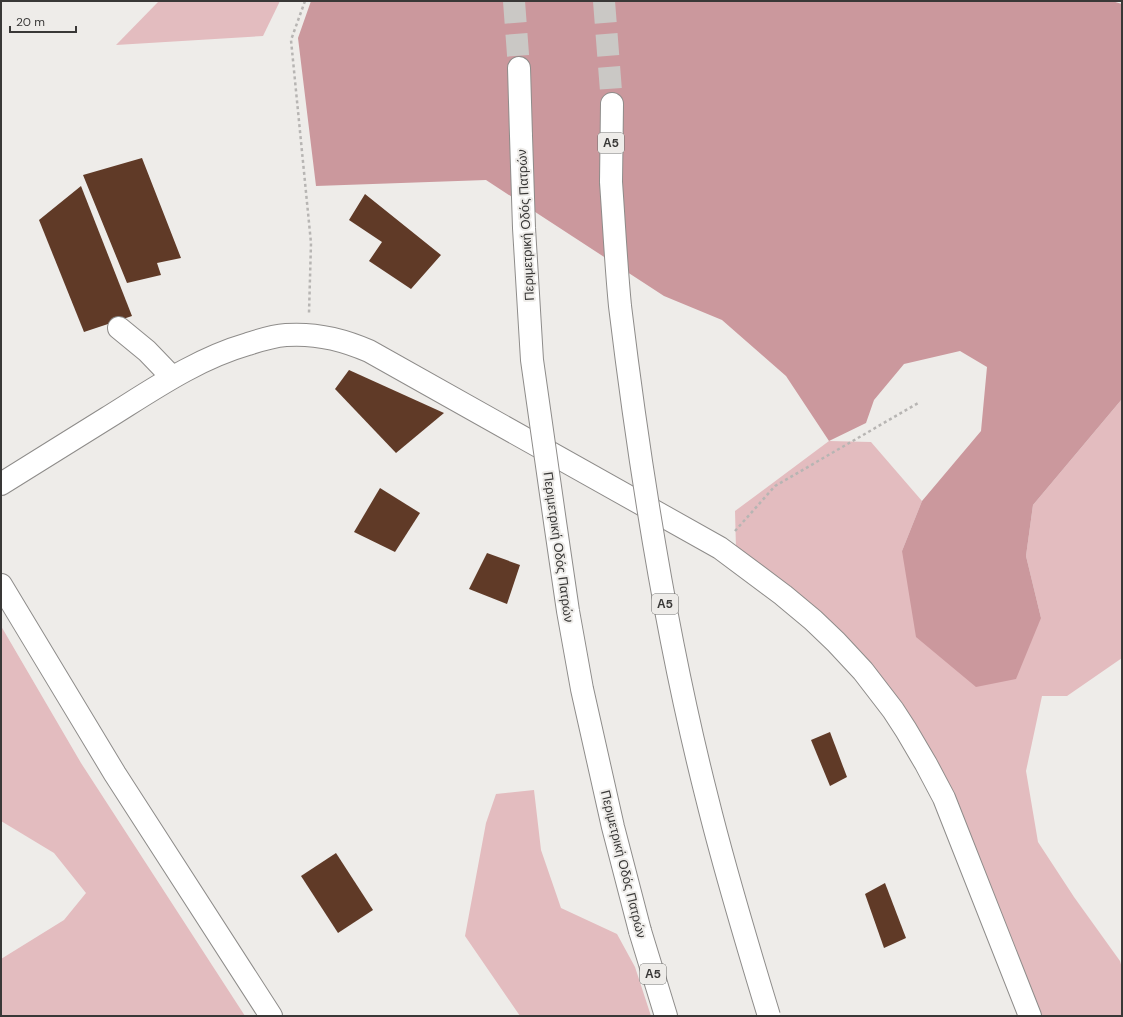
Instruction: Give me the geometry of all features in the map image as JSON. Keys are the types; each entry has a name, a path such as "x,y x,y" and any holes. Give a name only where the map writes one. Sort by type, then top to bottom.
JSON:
{"main road":[{"name":"Περιμετρική Οδός Πατρών","path":"519,68 524,228 532,360 555,522 582,689 613,827 640,931 666,1016"},
{"name":"Α5","path":"612,104 611,182 620,303 644,478 662,590 682,689 707,798 749,952 769,1016"},
{"path":"119,328 147,351 172,377"},
{"path":"1,484 172,377 234,348 285,335 308,335 329,337 368,350 720,548 783,595 836,642 863,671 898,717 944,798 1030,1016"},
{"path":"1,585 115,774 271,1016"}],"path":[{"path":"305,1 291,40 312,243 308,335"},
{"path":"720,548 775,486 920,402"}],"shaded area":[{"path":"159,1 280,1 263,36 116,45"},
{"path":"311,1 1112,1 1122,4 1122,399 1033,505 1026,556 1041,618 1016,679 976,687 916,637 902,551 922,501 981,431 987,367 960,351 904,364 874,400 866,423 829,441 786,376 722,320 664,296 486,180 316,186 298,38"},
{"path":"1122,399 1122,658 1067,696 1042,696 1026,771 1038,842 1074,897 1120,961 1122,968 1122,1016 1038,1016 935,764 736,549 735,511 829,441 871,442 922,501 902,551 1041,618 1026,556 1033,505"},
{"path":"1,626 81,763 245,1016 1,1016 1,959 64,920 86,893 54,853 1,821"},
{"path":"534,790 541,850 561,908 617,934 635,967 651,1016 520,1016 465,936 486,823 496,794"}],"building":[{"path":"142,158 181,258 157,263 161,275 127,283 83,175"},
{"path":"81,186 132,316 84,332 39,220"},
{"path":"365,194 441,255 411,289 369,261 382,242 349,220"},
{"path":"349,370 444,413 396,453 335,389"},
{"path":"380,488 420,513 395,552 354,532"},
{"path":"487,553 520,565 507,604 469,589"},
{"path":"830,732 847,777 830,786 811,740"},
{"path":"336,853 373,910 338,933 301,876"},
{"path":"885,883 906,938 884,948 865,894"}],"tunnel":[{"path":"514,1 519,68"},
{"path":"604,1 612,104"}]}
